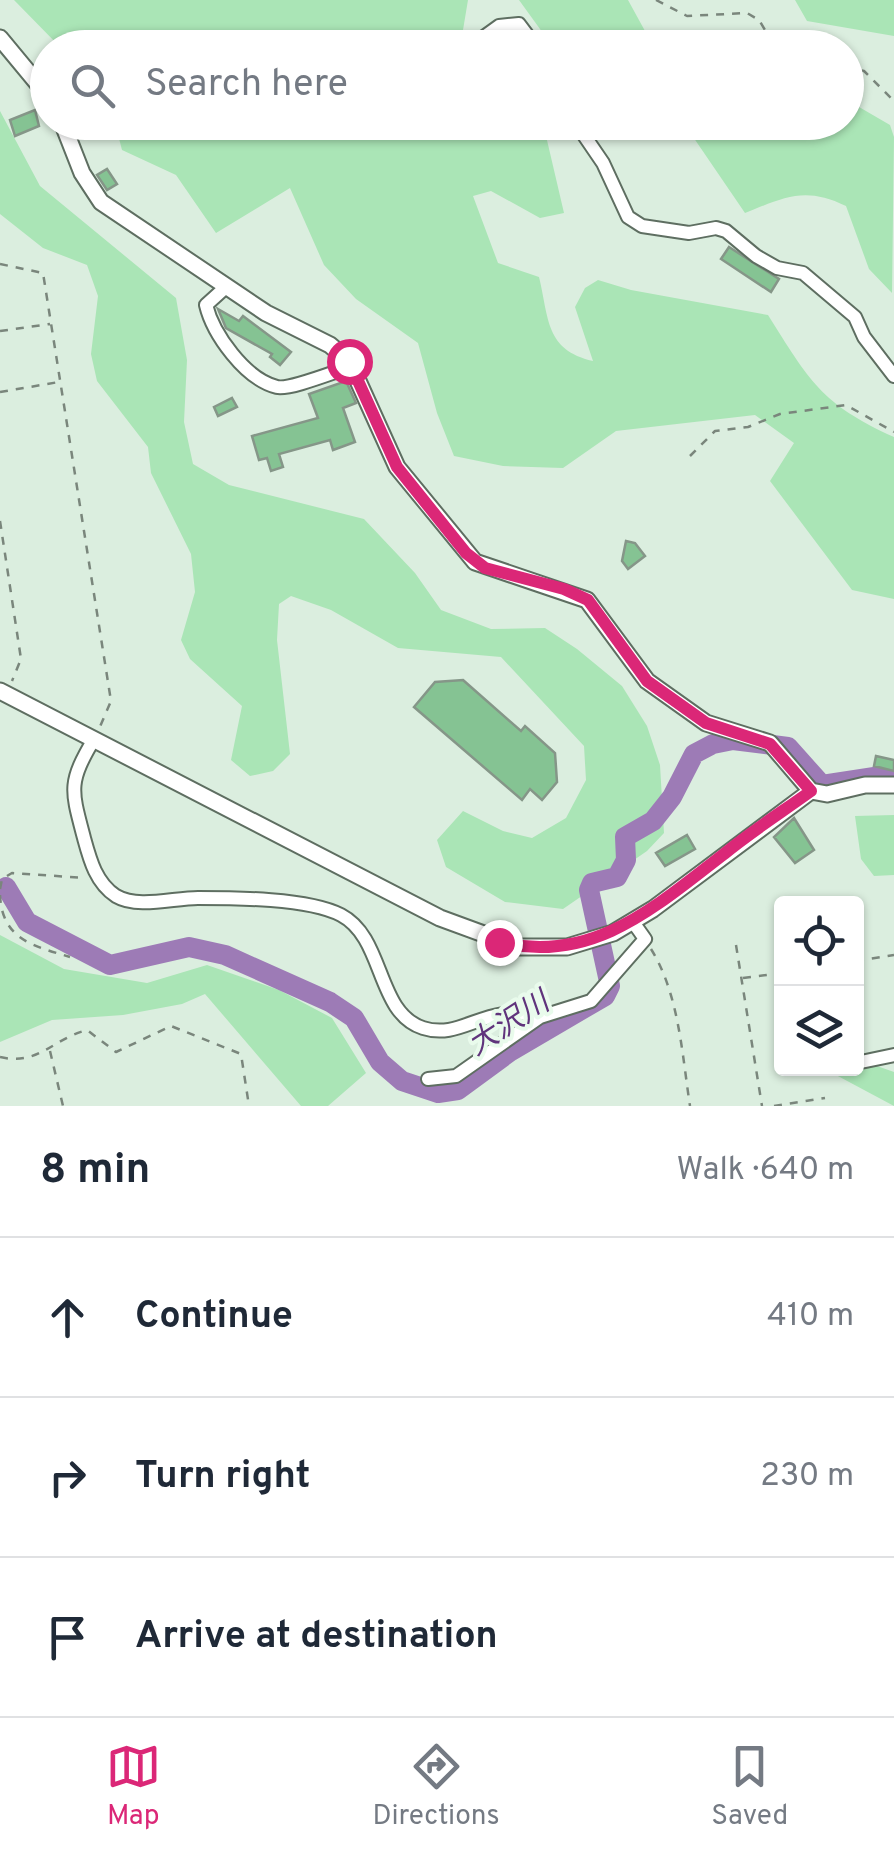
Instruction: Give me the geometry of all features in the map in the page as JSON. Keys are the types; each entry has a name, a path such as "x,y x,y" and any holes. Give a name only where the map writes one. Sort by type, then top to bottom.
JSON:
{"street":[{"path":"493,30 511,23 524,30"},
{"path":"0,38 30,74"},
{"path":"69,140 82,172 101,202 290,327 330,345 353,366 397,467 466,553 485,568 564,589 588,600 647,681 706,723 770,744 811,791 827,794 894,785"},
{"path":"587,140 628,216 642,226 689,232 726,231 777,268 803,272 855,317 864,337 894,376"},
{"path":"227,286 206,305 209,318 228,349 258,376 277,387 289,386 353,366"},
{"path":"3,692 440,918 499,942 545,949 614,933 633,922 811,791"},
{"path":"94,739 71,782 97,876 106,888 133,903 201,898 312,906 343,916 370,945 400,1012 427,1029 461,1027 504,1011 540,1017"},
{"path":"428,1079 456,1076 540,1017 591,1000 645,939 633,922"},
{"path":"864,1061 894,1055"}],"path":[{"path":"656,0 687,16 747,13 759,20 765,30"},
{"path":"864,71 894,101"},
{"path":"0,264 44,273 111,700 94,739"},
{"path":"0,332 52,324"},
{"path":"0,392 60,382"},
{"path":"690,456 715,431 748,427 780,414 846,405 894,432"},
{"path":"0,521 21,659 3,692"},
{"path":"70,957 22,942 10,932 0,892 2,879 12,873 97,876"},
{"path":"645,939 664,969 690,1106"},
{"path":"736,944 762,1106"},
{"path":"864,960 894,955"},
{"path":"742,979 774,973"},
{"path":"0,1058 27,1060 50,1051 65,1036 87,1030 116,1052 171,1026 241,1054 249,1106"},
{"path":"50,1051 63,1106"},
{"path":"774,1106 825,1098"}],"green space":[{"path":"14,0 468,0 463,30 43,30"},
{"path":"519,0 628,0 644,30 541,30"},
{"path":"795,0 894,0 894,36 807,21"},
{"path":"864,110 890,125 894,137 892,293 869,269 846,206 807,195 772,202 745,213 695,140 864,140"},
{"path":"0,111 40,186 176,298 187,360 184,422 193,464 229,485 364,519 415,573 441,610 491,629 545,628 622,686 647,726 660,765 664,833 647,851 563,909 505,902 446,867 437,840 463,811 503,831 532,838 566,818 586,780 584,746 501,657 398,648 331,610 291,596 279,604 277,640 290,754 273,771 250,776 231,760 242,706 190,659 181,640 195,592 191,554 151,473 148,447 97,381 91,354 98,296 87,265 43,248 0,214"},
{"path":"119,140 547,140 564,213 540,218 491,191 473,196 498,263 539,277 557,340 577,356 593,361 575,307 585,288 598,280 631,290 768,315 819,388 849,413 894,437 894,599 852,590 770,481 794,443 755,415 616,431 563,468 503,466 454,456 437,413 418,343 356,299 324,265 290,188 216,233 176,175 122,150"},
{"path":"894,815 894,875 874,876 861,859 855,816"},
{"path":"0,935 64,969 147,983 207,965 279,990 332,1018 366,1073 328,1106 301,1106 205,994 182,1004 123,1015 52,1020 0,1042"},
{"path":"877,1066 894,1072 894,1106 838,1076 864,1076 864,1069"}],"building":[{"path":"30,112 30,130 15,136 10,120"},
{"path":"107,169 117,184 107,190 97,175"},
{"path":"729,247 779,279 771,292 721,259"},
{"path":"218,309 239,321 243,316 291,352 280,365 270,357 272,354 226,328"},
{"path":"346,381 356,403 343,408 355,442 333,450 330,440 279,454 283,467 271,471 267,458 259,460 252,436 318,418 309,394"},
{"path":"232,398 237,407 218,416 214,407"},
{"path":"626,541 635,543 645,556 628,569 622,561"},
{"path":"463,680 521,731 525,726 555,753 557,782 542,800 530,789 522,800 414,707 435,682"},
{"path":"876,756 894,760 894,771 874,766"},
{"path":"794,818 814,850 795,863 774,837"},
{"path":"687,835 695,849 665,866 656,853"}],"waterway":[{"name":"大沢川","path":"6,887 27,922 110,965 189,947 225,955 330,1002 354,1018 380,1062 402,1081 438,1093 458,1090 511,1051 605,996 610,986 589,890 592,883 617,877 626,860 625,837 653,821 672,797 694,754 733,740 788,747 822,785 894,774"}],"route":[{"path":"349,361 397,467 423,504 475,562 588,600 647,681 706,723 770,744 811,791 653,909 614,933 589,942 545,949 499,942"}]}
